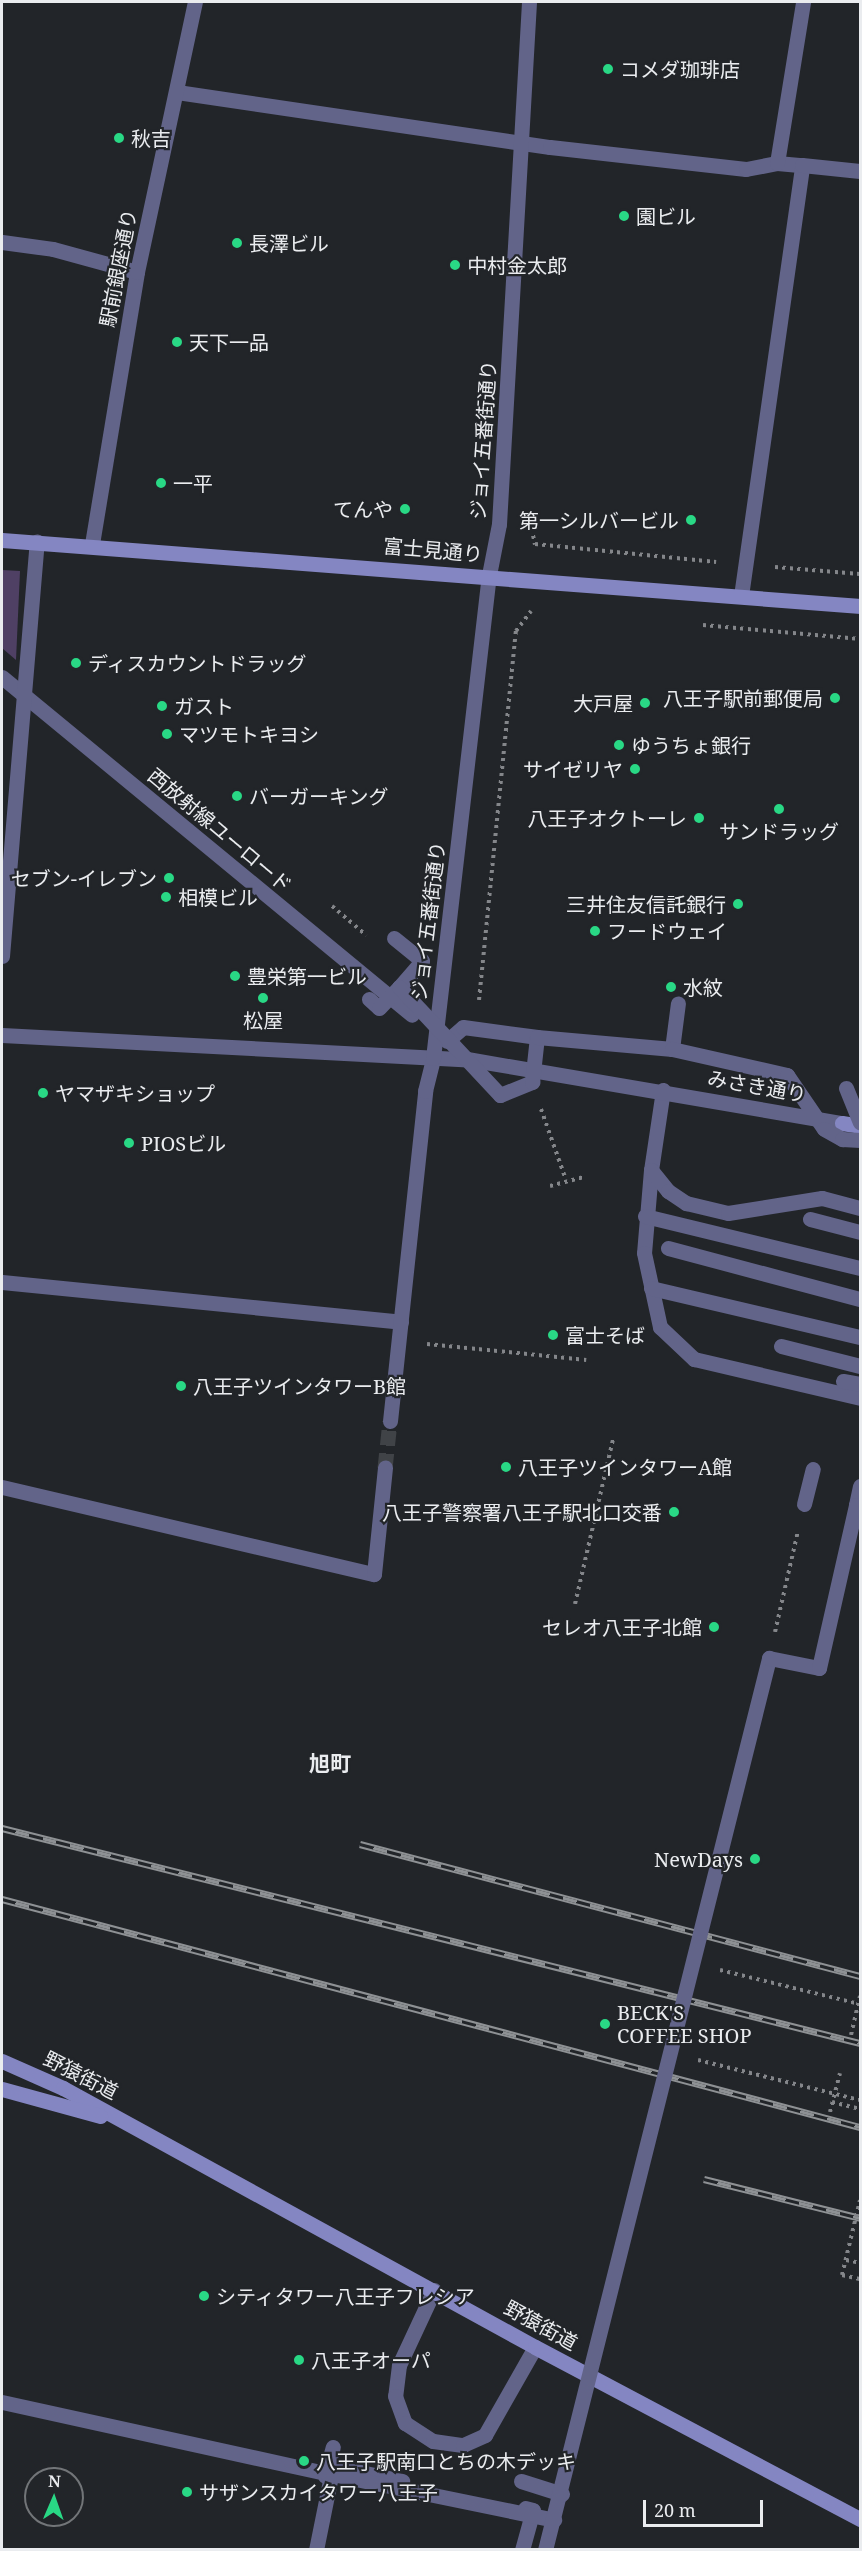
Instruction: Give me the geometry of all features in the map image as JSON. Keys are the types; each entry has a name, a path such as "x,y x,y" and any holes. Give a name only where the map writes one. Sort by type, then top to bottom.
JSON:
{"street":[{"name":"駅前銀座通り","path":"92,544 137,272 195,2"},
{"name":"ジョイ五番街通り","path":"390,1421 425,1091 434,1058 489,575 499,524 523,142 529,2"},
{"path":"777,163 803,2"},
{"path":"177,92 523,142 746,169 777,163 861,171"},
{"path":"741,596 802,165"},
{"path":"2,242 53,249 137,272"},
{"name":"富士見通り","path":"2,540 92,544 861,606"},
{"path":"2,956 6,845 37,541"},
{"name":"西放射線ユーロード","path":"2,677 412,1015"},
{"path":"369,999 379,1008 399,987 406,969 422,961 394,938"},
{"path":"399,987 447,1041 500,1095 532,1082 537,1037"},
{"path":"672,1049 678,1003"},
{"path":"447,1041 463,1027 537,1037 672,1049 788,1075 824,1129 842,1139 861,1140"},
{"name":"みさき通り","path":"2,1035 434,1058 663,1090 842,1123 861,1123"},
{"path":"846,1088 861,1123"},
{"path":"663,1090 645,1216 644,1253 660,1327 694,1359 861,1398"},
{"path":"651,1170 668,1191 686,1203 728,1213 822,1198 861,1208"},
{"path":"645,1216 861,1268"},
{"path":"810,1219 861,1232"},
{"path":"668,1248 861,1299"},
{"path":"2,1282 401,1322"},
{"path":"651,1288 861,1337"},
{"path":"781,1346 861,1366"},
{"path":"843,1380 861,1384"},
{"path":"2,1487 374,1574 385,1468"},
{"path":"804,1504 813,1469"},
{"path":"545,2550 562,2494 769,1658 819,1668 861,1486"},
{"name":"野猿街道","path":"2,2061 63,2088 535,2347 861,2519"},
{"name":"野猿街道","path":"2,2089 58,2102 140,2130"},
{"path":"434,2290 399,2365 395,2396 405,2423 433,2441 463,2445 485,2435 535,2347"},
{"path":"2,2402 554,2520"},
{"path":"314,2550 326,2473 333,2447"},
{"path":"314,2550 333,2466 533,2510 532,2531 522,2550"},
{"path":"521,2481 562,2494"}],"path":[{"path":"530,525 535,544 861,574"},
{"path":"478,1010 488,939 516,631 528,610 540,612"},
{"path":"694,625 861,639"},
{"path":"480,938 488,939"},
{"path":"532,1082 566,1180"},
{"path":"550,1186 583,1177"},
{"path":"399,1341 586,1360"},
{"path":"575,1604 613,1439"},
{"path":"769,1658 804,1504"},
{"path":"693,1964 861,2004"},
{"path":"851,2035 858,2018 861,1996"},
{"path":"698,2060 861,2100"},
{"path":"830,2112 840,2073"},
{"path":"832,2102 861,2109"},
{"path":"861,2200 842,2275 861,2279"},
{"path":"846,2260 861,2263"}],"shaded area":[{"path":"2,570 20,571 16,660 2,648"}],"tunnel":[{"path":"385,1468 390,1421"}],"railway":[{"path":"2,1828 860,2043"},
{"path":"360,1844 860,1976"},
{"path":"2,1899 860,2127"},
{"path":"704,2179 860,2218"}],"place":[{"name":"コメダ珈琲店","path":"608,69"},
{"name":"秋吉","path":"119,138"},
{"name":"園ビル","path":"624,216"},
{"name":"長澤ビル","path":"237,243"},
{"name":"中村金太郎","path":"455,265"},
{"name":"天下一品","path":"177,342"},
{"name":"一平","path":"161,483"},
{"name":"てんや","path":"405,509"},
{"name":"第一シルバービル","path":"691,520"},
{"name":"ディスカウントドラッグ","path":"76,663"},
{"name":"八王子駅前郵便局","path":"835,698"},
{"name":"大戸屋","path":"645,703"},
{"name":"ガスト","path":"162,706"},
{"name":"マツモトキヨシ","path":"167,734"},
{"name":"ゆうちょ銀行","path":"619,745"},
{"name":"サイゼリヤ","path":"635,769"},
{"name":"バーガーキング","path":"237,796"},
{"name":"サンドラッグ","path":"779,809"},
{"name":"八王子オクトーレ","path":"699,818"},
{"name":"セブン-イレブン","path":"169,878"},
{"name":"相模ビル","path":"166,897"},
{"name":"三井住友信託銀行","path":"738,904"},
{"name":"フードウェイ","path":"595,931"},
{"name":"豊栄第一ビル","path":"235,976"},
{"name":"水紋","path":"671,987"},
{"name":"松屋","path":"263,998"},
{"name":"ヤマザキショップ","path":"43,1093"},
{"name":"PIOSビル","path":"129,1143"},
{"name":"富士そば","path":"553,1335"},
{"name":"八王子ツインタワーB館","path":"181,1386"},
{"name":"八王子ツインタワーA館","path":"506,1467"},
{"name":"八王子警察署八王子駅北口交番","path":"674,1512"},
{"name":"セレオ八王子北館","path":"714,1627"},
{"name":"NewDays","path":"755,1859"},
{"name":"BECK'S COFFEE SHOP","path":"605,2024"},
{"name":"シティタワー八王子フレシア","path":"204,2296"},
{"name":"八王子オーパ","path":"299,2360"},
{"name":"八王子駅南口とちの木デッキ","path":"304,2461"},
{"name":"サザンスカイタワー八王子","path":"187,2492"}],"district":[{"name":"旭町","path":"330,1763"}]}
